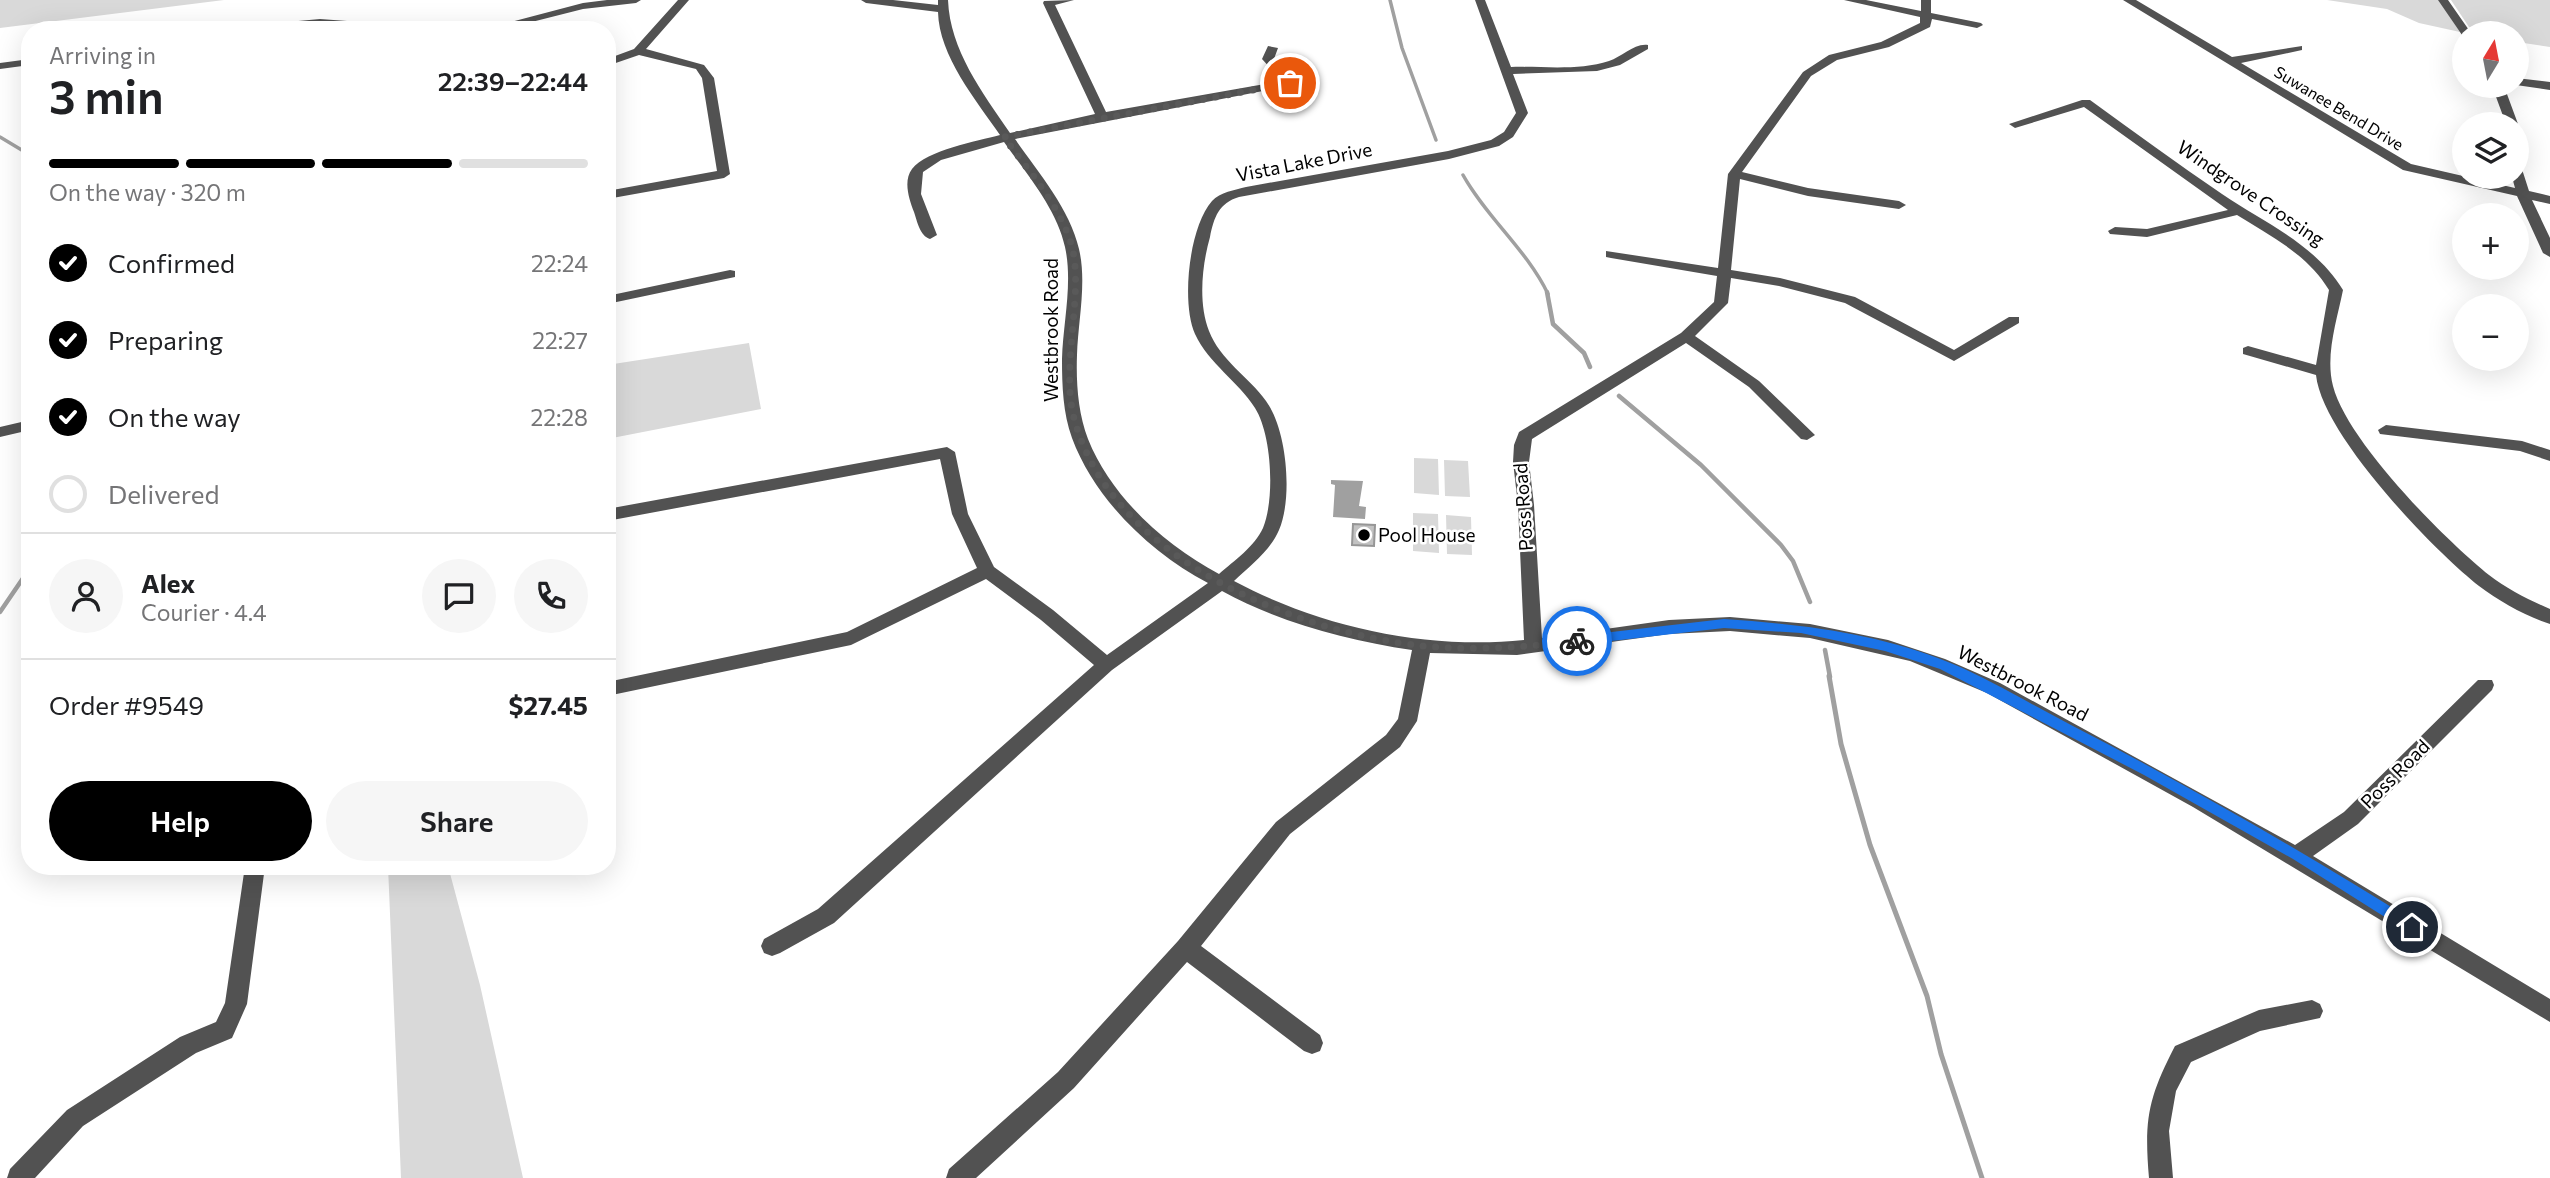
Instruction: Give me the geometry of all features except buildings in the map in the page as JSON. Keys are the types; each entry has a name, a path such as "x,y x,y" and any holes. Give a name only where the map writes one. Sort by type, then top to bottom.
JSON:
{"street":[{"path":"522,21 583,6 636,0"},
{"path":"616,60 638,51 684,0"},
{"path":"866,0 941,5"},
{"path":"1069,0 1048,3 1103,119"},
{"name":"Vista Lake Drive","path":"772,946 826,916 1106,665 1220,583 1270,530 1277,465 1272,435 1263,407 1209,344 1198,320 1198,272 1205,220 1218,200 1246,191 1452,154 1495,143 1518,123 1522,113 1480,0"},
{"path":"1849,0 1977,25"},
{"path":"1899,205 1808,192 1734,174 1807,74 1833,57 1905,37 1926,25 1926,0"},
{"name":"Suwanee Bend Drive","path":"2128,0 2407,167 2550,200"},
{"path":"2443,0 2458,21"},
{"name":"Westbrook Road","path":"941,5 942,29 1004,137 1059,214 1070,241 1074,271 1070,384 1072,412 1081,440 1100,478 1116,501 1150,535 1220,583 1287,612 1335,628 1422,646 1487,649 1534,646 1724,624 1801,629 1885,647 1944,665 2132,762 2297,855 2550,1010"},
{"path":"1507,71 1597,68 1616,63 1644,47"},
{"path":"930,235 913,184 918,169 945,153 1004,137 1290,83 1268,59 1272,48"},
{"path":"2231,61 2298,48"},
{"path":"616,193 724,174 708,78 700,67 638,51"},
{"path":"0,66 21,63"},
{"path":"2529,83 2550,86"},
{"name":"Windgrove Crossing","path":"2015,124 2087,103 2239,211 2299,246 2330,279 2336,290 2323,359 2325,387 2334,411 2363,456 2484,580 2526,607 2550,617"},
{"name":"Poss Road","path":"1534,646 1528,592 1526,501 1518,461 1525,436 1686,336 1721,303 1734,174"},
{"path":"2522,189 2550,253"},
{"path":"2115,231 2147,233 2239,211"},
{"path":"1611,254 1780,282 1850,300 1954,356 2014,320"},
{"path":"616,298 730,274"},
{"path":"1686,336 1754,384 1807,435"},
{"path":"2248,351 2324,372"},
{"path":"0,432 21,427"},
{"path":"2386,430 2522,446 2550,456"},
{"path":"616,513 947,452 960,514 987,571 1047,615 1106,665"},
{"path":"616,687 851,638 987,571"},
{"path":"958,1178 1066,1080 1186,948 1283,828 1393,741 1407,721 1422,646"},
{"name":"Poss Road","path":"2297,855 2351,818 2485,685"},
{"path":"19,1178 75,1118 188,1045 224,1030 236,1004 254,875"},
{"path":"1186,948 1312,1043"},
{"path":"2161,1178 2157,1131 2165,1089 2183,1054 2259,1021 2312,1011"}],"shaded area":[{"path":"0,0 224,0 56,21 21,21 21,25 0,28"},
{"path":"2327,0 2439,0 2453,21 2452,30 2419,23 2387,9"},
{"path":"2451,0 2550,0 2550,47 2529,44 2529,21 2465,21"},
{"path":"749,343 761,409 616,437 616,364"},
{"path":"1414,458 1438,459 1439,495 1414,493"},
{"path":"1444,460 1468,461 1470,497 1445,496"},
{"path":"1331,480 1363,481 1359,506 1366,507 1365,519 1333,517 1335,485 1331,484"},
{"path":"1413,513 1438,514 1439,553 1413,551"},
{"path":"1446,515 1471,517 1472,555 1447,554"},
{"path":"388,875 450,875 480,985 523,1178 401,1178"}],"waterway":[{"path":"1390,0 1402,48 1436,140"},
{"path":"0,137 21,150"},
{"path":"1463,175 1483,206 1529,263 1547,292"},
{"path":"1547,292 1553,324 1584,353 1590,367"},
{"path":"1619,396 1701,465 1781,545 1793,561 1810,602"},
{"path":"0,612 21,581"},
{"path":"1825,650 1830,677"},
{"path":"1829,676 1841,744 1870,845 1927,996 1941,1054 1982,1178"}],"way so far":[{"path":"1290,83 1004,137 1059,214 1070,241 1074,271 1070,343 1072,412 1081,440 1100,478 1116,501 1150,535 1220,583 1287,612 1335,628 1422,646 1487,649 1577,641"}],"place":[{"name":"Pool House","path":"1364,535"}],"route":[{"path":"1577,641 1724,624 1801,629 1885,647 1944,665 2149,772 2297,855 2412,927"}]}
